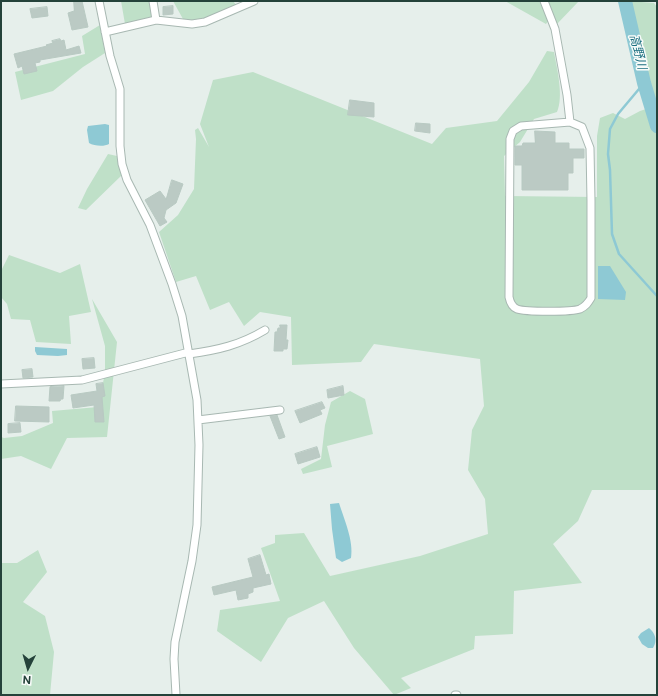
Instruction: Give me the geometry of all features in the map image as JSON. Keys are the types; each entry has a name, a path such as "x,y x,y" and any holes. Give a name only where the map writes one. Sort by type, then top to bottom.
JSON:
{"street":[{"path":"99,1 110,56 120,89 120,146 122,164 127,180 150,225 172,284 182,316 197,400 199,445 197,525 192,561 175,642 174,659 176,695"},
{"path":"153,1 156,20"},
{"path":"105,32 156,20 192,24 205,22 254,1"},
{"path":"544,1 555,29 567,95 570,122"},
{"path":"570,122 582,127 590,148 591,298 587,304 574,311 524,310 516,308 511,304 509,296 510,139 513,131 521,126 570,122"},
{"path":"1,384 82,380 189,353 224,348 249,340 265,330"},
{"path":"198,420 280,410"}],"green space":[{"path":"121,1 152,1 154,16 125,24"},
{"path":"173,1 233,1 237,6 204,20 191,22 183,19"},
{"path":"505,1 539,1 549,20 546,24"},
{"path":"547,1 579,1 557,24"},
{"path":"629,1 654,3 657,7 657,490 592,490 578,521 553,544 582,583 514,591 513,634 475,636 474,649 401,678 411,688 394,695 354,648 324,601 288,618 261,662 217,631 220,610 280,601 261,548 275,543 275,535 304,533 330,576 420,556 488,534 485,499 468,470 472,430 484,406 480,359 374,344 361,362 292,365 291,317 260,312 244,326 229,302 210,310 196,276 176,282 159,232 178,215 194,189 195,130 198,128 209,147 200,124 213,80 253,72 432,144 446,128 497,121 529,82 547,51 554,52 560,90 557,112 534,119 520,142 504,156 505,196 597,197 597,136 600,118 613,113 625,119 640,111 655,106"},
{"path":"100,25 105,53 83,67 53,91 21,100 15,72 85,54 82,36"},
{"path":"108,154 117,156 122,175 86,210 78,208 87,189"},
{"path":"9,255 60,273 80,264 91,312 69,316 71,344 36,342 30,320 11,319 7,304 1,297 1,271"},
{"path":"92,299 117,342 107,437 67,438 51,469 21,456 1,459 1,437 22,436 53,423 52,411 98,407 105,373 105,346"},
{"path":"350,391 365,399 373,434 327,446 332,467 303,474 301,469 321,459 325,425 331,402"},
{"path":"38,550 47,572 23,602 45,616 54,652 50,695 1,695 1,563 17,563"}],"water":[{"path":"109,125 109,144 99,146 89,143 87,130 88,126"},
{"path":"598,266 610,266 626,292 625,300 598,299"},
{"path":"35,347 67,349 67,355 37,355"},
{"path":"339,503 348,530 352,551 351,558 342,562 336,558 330,504"},
{"path":"649,628 655,637 655,645 653,648 648,648 642,644 638,637"}],"building":[{"path":"74,1 82,1 88,27 72,30 68,13 74,11"},
{"path":"173,6 173,14 163,15 163,7"},
{"path":"47,7 48,16 32,18 30,9"},
{"path":"60,39 61,41 64,40 66,50 79,46 81,53 40,60 40,62 35,63 37,71 24,74 22,66 18,68 14,54 47,46 46,45 53,43 52,41"},
{"path":"350,100 374,103 374,117 348,115"},
{"path":"416,123 430,124 430,133 415,131"},
{"path":"535,131 555,132 555,143 569,143 569,149 584,149 584,158 573,158 573,173 568,173 568,190 522,190 522,165 515,165 515,146 522,146 523,143 535,143"},
{"path":"172,180 183,184 176,203 166,210 164,218 167,222 160,226 145,200 160,191 166,199"},
{"path":"280,325 287,325 287,349 283,349 283,351 274,351 275,332 277,332 278,328 280,328"},
{"path":"94,358 95,368 83,369 82,359"},
{"path":"32,369 33,377 23,378 22,370"},
{"path":"103,383 105,396 102,397 104,422 95,422 94,405 73,408 71,395 97,391 96,384"},
{"path":"64,386 63,399 60,401 49,401 50,387"},
{"path":"343,386 344,395 328,398 327,390"},
{"path":"322,402 325,408 320,410 322,414 300,423 295,411"},
{"path":"16,406 49,407 49,422 15,421"},
{"path":"277,415 285,437 279,439 270,416"},
{"path":"20,423 21,432 8,433 8,424"},
{"path":"317,447 320,457 298,464 295,454"},
{"path":"260,555 266,575 269,574 271,584 253,588 253,592 248,594 248,598 238,600 236,590 214,595 212,587 253,577 248,559"}],"waterway":[{"name":"高野川","path":"625,1 644,83 657,126"},
{"path":"644,83 618,114 610,129 608,154 612,234 619,254 657,296"}]}
